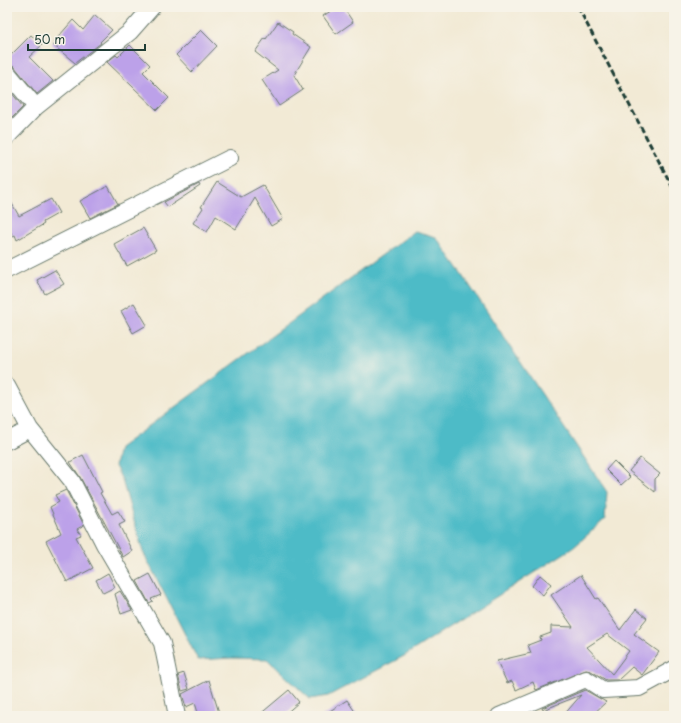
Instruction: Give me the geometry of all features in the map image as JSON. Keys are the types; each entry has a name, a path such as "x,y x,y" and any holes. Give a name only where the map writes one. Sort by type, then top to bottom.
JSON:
{"street":[{"path":"7,137 36,108 130,32 152,7"},
{"path":"7,72 36,108"},
{"path":"7,270 230,158"},
{"path":"7,386 30,429 72,481 104,544 162,643 178,716"},
{"path":"7,441 30,429"},
{"path":"499,716 586,679 603,690 639,688 674,669"}],"water":[{"path":"415,231 436,237 607,492 605,519 574,547 404,656 328,696 310,699 267,659 231,658 198,660 143,552 122,480 115,466 119,448"}],"building":[{"path":"337,7 343,7 353,22 336,34 323,16"},
{"path":"95,15 112,30 100,42 101,43 75,63 52,44 73,20 83,30"},
{"path":"278,22 311,47 294,75 303,90 279,106 262,80 278,70 255,52"},
{"path":"201,30 217,46 192,72 176,55"},
{"path":"31,35 42,45 29,57 53,81 37,94 14,66 7,63 7,59"},
{"path":"130,45 150,65 143,72 169,98 157,110 107,62 116,55 118,57"},
{"path":"7,87 23,107 7,123"},
{"path":"217,182 241,197 263,185 283,219 271,226 255,198 236,229 216,216 207,232 193,223"},
{"path":"199,184 200,186 168,207 164,202"},
{"path":"108,186 118,204 90,218 80,201"},
{"path":"7,195 19,216 51,199 59,213 17,240 15,235 13,236 7,226"},
{"path":"143,228 156,250 127,266 114,244"},
{"path":"55,270 64,284 45,294 37,280"},
{"path":"134,303 147,325 133,333 121,311"},
{"path":"83,455 102,492 100,493 112,514 118,511 125,522 119,525 132,551 123,557 80,477 70,462"},
{"path":"640,458 660,474 655,479 655,492 629,471"},
{"path":"614,461 630,477 621,485 606,470"},
{"path":"66,490 84,525 77,529 81,535 76,537 93,568 67,582 46,541 61,533 50,507 59,502 55,495"},
{"path":"108,573 115,587 103,593 96,580"},
{"path":"150,574 161,595 151,599 153,601 149,603 137,581"},
{"path":"540,575 551,584 543,595 532,586"},
{"path":"581,575 596,599 598,598 620,630 636,609 647,618 634,634 659,652 642,675 632,667 618,680 606,680 591,671 586,670 536,690 533,682 516,690 512,681 507,683 497,661 531,653 528,645 541,640 540,637 551,633 551,626 573,627 551,595","holes":["607,634 629,651 612,674 587,647"]},
{"path":"120,591 132,610 121,614 115,594"},
{"path":"184,673 189,689 182,691 178,675"},
{"path":"209,680 220,716 199,716 195,703 186,707 182,694"},
{"path":"289,690 299,702 283,716 258,716"},
{"path":"585,690 606,702 591,716 563,716 581,695 543,710 542,708"},
{"path":"347,700 358,716 322,716"}],"railway":[{"path":"578,7 674,190"}]}
